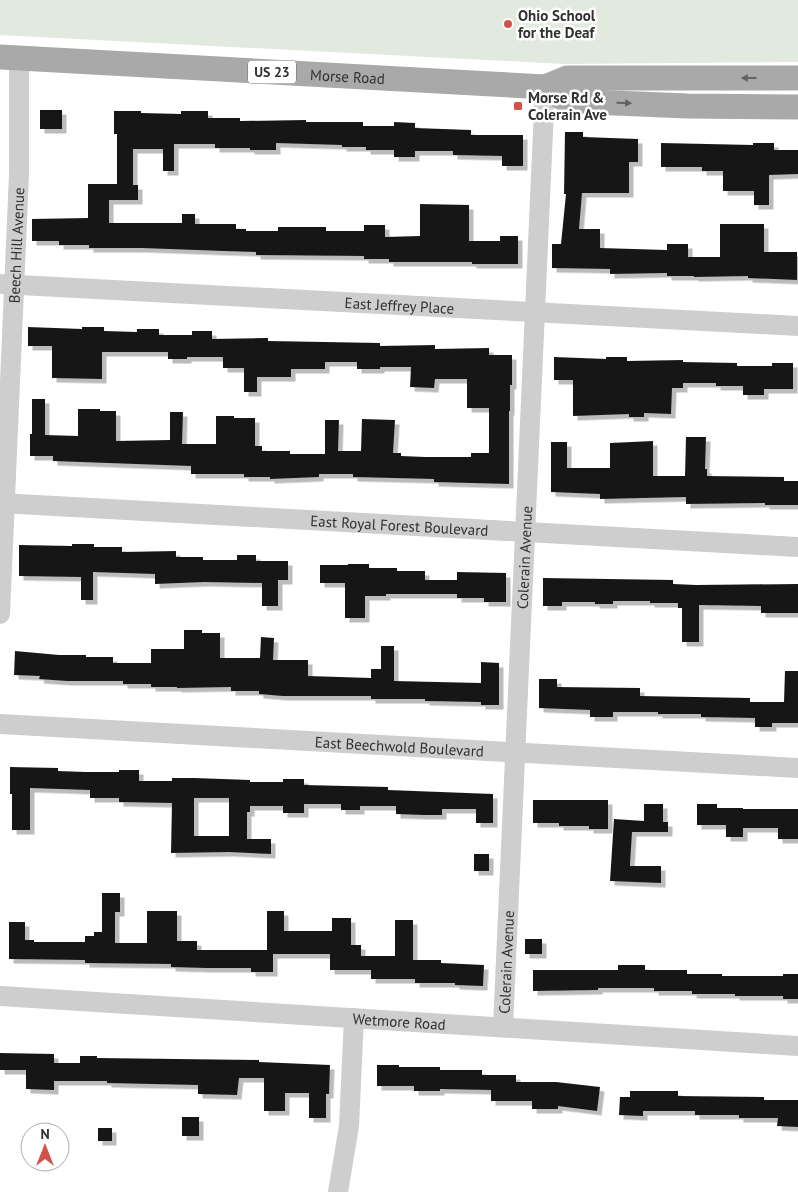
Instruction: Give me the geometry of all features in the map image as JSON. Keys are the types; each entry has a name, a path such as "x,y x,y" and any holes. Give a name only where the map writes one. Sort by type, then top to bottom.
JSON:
{"main road":[{"name":"Morse Road","path":"10,58 545,87 567,78 798,78"},
{"name":"Morse Road","path":"545,87 567,101 687,106 798,107"}],"street":[{"name":"Beech Hill Avenue","path":"0,614 7,284 19,174 10,58"},
{"name":"Colerain Avenue","path":"503,1027 545,87"},
{"name":"East Jeffrey Place","path":"7,284 798,326"},
{"name":"East Royal Forest Boulevard","path":"2,503 798,547"},
{"name":"East Beechwold Boulevard","path":"0,724 798,768"},
{"name":"Wetmore Road","path":"0,996 798,1046"},
{"path":"338,1192 349,1126 354,1018"}],"shaded area":[{"path":"0,0 798,0 798,62 564,64 0,35"}],"building":[{"path":"40,110 62,110 62,129 40,129"},
{"path":"114,111 181,114 181,111 208,111 208,118 240,118 240,121 306,120 306,122 363,122 363,126 394,126 394,122 415,123 415,128 471,130 471,135 523,135 523,166 502,166 502,156 453,155 453,151 415,151 415,157 394,157 394,150 366,150 366,147 342,147 342,145 276,143 276,150 250,150 250,148 215,148 215,144 174,144 174,171 163,171 163,149 133,149 133,185 138,185 138,200 109,200 109,223 182,223 182,214 195,214 195,224 236,224 236,229 246,229 246,231 278,231 278,227 326,227 326,231 364,231 364,225 385,225 385,237 420,236 420,204 469,205 469,241 500,241 500,236 518,236 518,264 389,262 389,259 364,259 364,256 256,255 256,252 89,248 89,245 59,245 59,241 32,241 32,219 88,218 88,184 117,184 117,134 114,134"},
{"path":"565,132 583,132 583,137 638,139 638,162 629,162 629,193 582,193 579,229 600,229 600,248 667,250 667,244 688,244 688,257 720,257 720,224 764,224 764,252 797,252 797,280 748,278 748,276 667,276 667,273 610,274 610,269 552,268 552,244 561,244 566,194 564,194"},
{"path":"661,143 753,145 753,143 774,143 774,150 798,150 798,174 769,175 769,205 754,205 754,191 723,191 723,171 702,171 702,167 661,167"},
{"path":"28,327 82,329 82,327 104,327 104,331 137,332 137,329 159,329 159,335 192,335 192,331 212,331 212,339 268,338 268,341 380,343 380,346 435,345 435,349 489,348 489,355 512,355 512,385 510,385 509,411 509,484 434,482 434,479 353,477 353,474 319,474 319,477 270,479 270,477 244,477 244,474 191,474 191,466 53,461 53,456 30,456 32,399 45,399 45,435 78,436 78,409 100,409 100,411 116,411 116,441 170,440 170,412 183,412 182,444 216,444 216,416 234,416 234,418 255,418 255,446 262,446 262,451 290,451 290,454 325,454 325,420 339,420 338,451 361,451 362,419 395,420 393,453 401,453 401,456 425,457 471,457 471,453 489,453 489,408 467,408 467,379 435,379 434,388 410,387 411,367 357,369 357,362 325,362 325,369 291,369 291,377 257,377 257,392 244,392 244,368 223,368 223,357 168,359 168,352 102,352 102,379 52,378 52,346 28,346"},
{"path":"554,357 606,359 606,357 627,357 627,361 683,360 683,362 737,363 737,366 772,366 772,363 793,363 793,389 764,389 764,395 743,395 743,386 716,386 716,383 683,383 683,388 672,388 671,414 644,413 644,417 629,417 629,414 573,416 573,380 554,380"},
{"path":"686,437 706,437 705,469 707,469 707,476 784,477 784,481 798,481 798,505 765,505 765,503 686,504 686,497 600,499 600,494 551,492 551,442 567,442 567,468 610,468 610,443 653,441 653,476 685,476"},
{"path":"72,544 94,544 94,547 122,547 122,552 176,551 176,557 203,557 203,560 237,560 237,555 256,555 256,561 288,561 288,580 278,580 278,606 262,606 262,583 204,582 155,584 155,574 93,572 93,600 81,600 81,577 19,576 19,545 72,546"},
{"path":"369,564 369,568 397,568 397,571 425,571 425,580 457,580 457,572 506,573 506,602 484,602 484,598 457,598 457,594 386,594 386,596 365,596 365,618 345,618 345,583 320,583 320,565"},
{"path":"543,578 673,580 673,584 696,585 798,584 798,613 761,613 761,606 699,605 699,642 682,642 682,608 678,608 678,603 650,603 650,601 613,601 613,604 562,602 562,606 543,606"},
{"path":"184,630 220,633 220,658 260,658 261,637 274,638 273,660 308,660 308,676 371,678 371,669 381,669 381,646 394,646 394,681 481,683 481,662 499,663 499,705 481,705 481,702 425,701 425,699 371,699 371,696 283,696 259,694 259,691 231,691 231,687 151,687 151,684 123,684 123,681 67,681 39,679 40,676 14,675 15,651 59,655 86,655 86,657 113,657 113,663 151,663 151,649 184,649"},
{"path":"785,671 798,671 798,723 772,723 772,727 755,727 755,718 701,717 701,714 658,714 658,712 613,712 613,717 590,717 590,710 539,708 539,679 557,679 557,687 640,688 640,696 750,698 750,702 784,702"},
{"path":"10,767 58,768 58,771 85,772 139,770 139,781 172,781 172,778 194,778 283,782 283,779 304,779 304,785 388,787 388,790 493,794 493,823 476,823 476,809 442,809 442,815 424,815 396,814 396,806 360,806 360,810 341,810 341,804 304,804 304,813 283,813 283,806 250,806 250,812 247,812 247,839 271,839 271,854 229,852 171,853 172,803 119,802 119,798 90,798 90,790 30,788 30,830 12,830 12,794 10,794","holes":["194,798 229,798 229,836 194,836"]},
{"path":"533,800 608,800 608,829 589,829 589,826 559,826 559,823 533,823"},
{"path":"644,804 663,804 663,822 668,822 668,832 632,832 630,866 661,866 661,883 610,881 614,819 644,821"},
{"path":"697,804 717,804 717,808 798,809 798,839 778,839 778,828 743,828 743,837 726,837 726,825 697,825"},
{"path":"474,854 489,854 489,871 474,871"},
{"path":"102,893 120,893 120,912 115,912 115,943 147,943 147,911 177,911 177,941 197,941 197,950 267,950 267,911 284,911 284,931 332,931 332,918 351,918 351,945 361,945 361,956 395,956 395,920 413,920 413,960 441,960 441,963 484,965 483,986 455,985 455,983 415,983 415,979 371,979 371,970 330,970 330,954 273,954 273,972 251,972 251,968 171,967 171,964 85,963 85,960 9,959 9,922 25,922 25,940 34,940 34,942 85,942 85,936 94,936 94,932 102,932"},
{"path":"525,939 542,939 542,954 525,954"},
{"path":"618,965 645,965 645,970 687,970 687,974 722,974 722,976 783,976 783,974 798,974 798,999 783,999 783,996 692,994 692,991 654,991 654,988 533,991 533,970 618,970"},
{"path":"0,1053 54,1054 54,1063 80,1063 80,1056 97,1056 97,1058 259,1060 259,1062 330,1065 329,1094 326,1094 326,1118 309,1118 309,1093 285,1093 285,1111 264,1111 264,1078 239,1078 237,1095 198,1094 198,1085 107,1083 107,1081 54,1081 54,1090 26,1089 26,1070 0,1070"},
{"path":"377,1065 440,1067 440,1070 482,1070 482,1075 516,1075 516,1082 556,1082 600,1087 597,1111 558,1106 558,1109 532,1109 532,1101 491,1101 491,1090 440,1089 440,1091 414,1091 414,1086 377,1086"},
{"path":"630,1091 678,1091 678,1096 764,1097 764,1100 798,1100 798,1127 777,1126 778,1118 739,1118 739,1115 695,1115 695,1111 643,1111 643,1116 619,1115 620,1097 630,1097"},
{"path":"182,1117 199,1117 199,1136 182,1136"},
{"path":"98,1128 112,1128 112,1141 98,1141"}],"place":[{"name":"Ohio School for the Deaf","path":"508,24"},
{"name":"Morse Rd & Colerain Ave","path":"518,106"}]}
